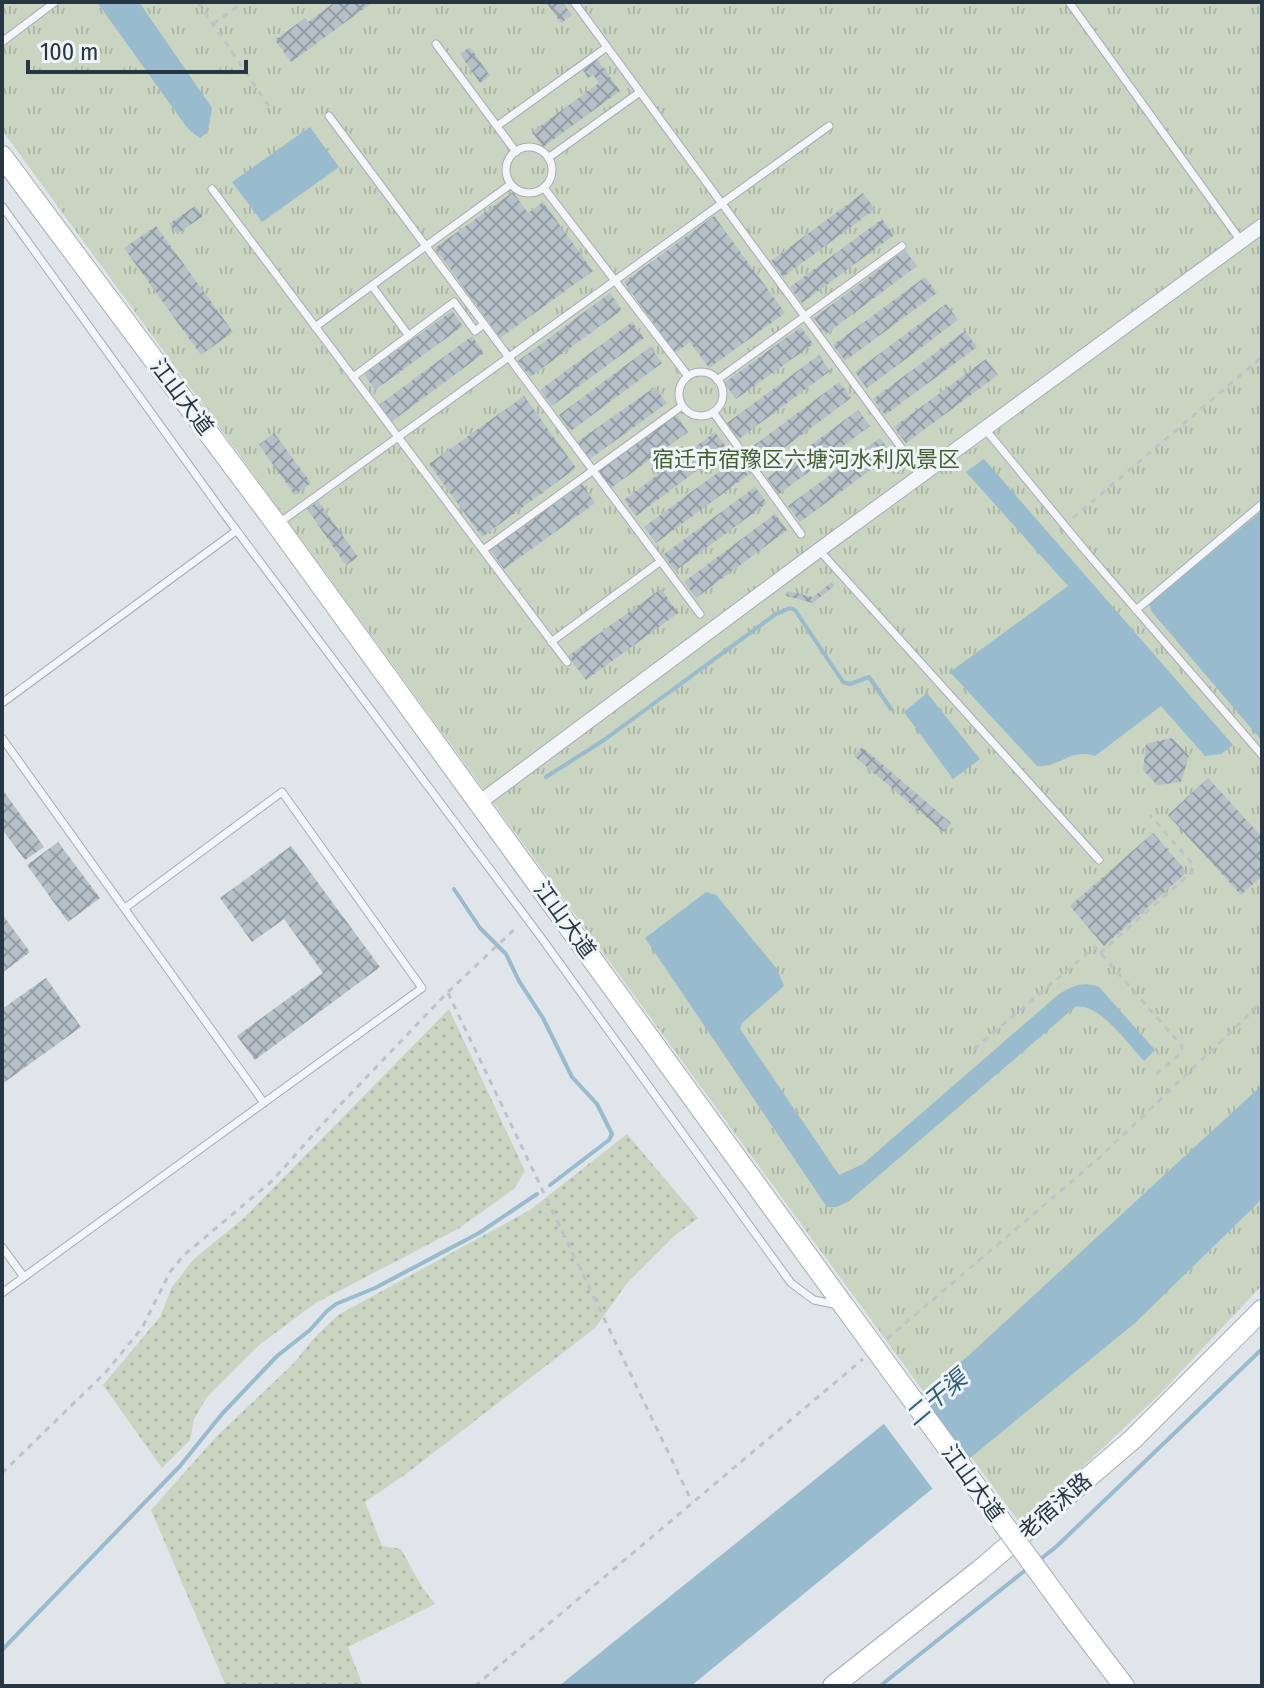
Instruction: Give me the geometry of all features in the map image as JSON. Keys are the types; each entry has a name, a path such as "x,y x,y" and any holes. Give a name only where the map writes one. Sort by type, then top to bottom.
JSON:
{"main road":[{"name":"江山大道","path":"2,156 277,525 1124,1686"},
{"name":"老宿沭路","path":"833,1686 980,1570 1133,1439 1262,1310"},
{"path":"1103,1657 1110,1686"}],"street":[{"path":"480,802 1262,226"}],"lane":[{"path":"2,42 55,2"},
{"path":"574,2 908,457"},
{"path":"1069,2 1241,241"},
{"path":"436,44 516,152"},
{"path":"497,126 607,47"},
{"path":"548,158 640,92"},
{"path":"329,116 700,614"},
{"path":"277,525 829,126"},
{"path":"538,149 548,158 552,175 544,188 530,193 511,184 506,171 516,152 538,149"},
{"path":"315,327 511,184"},
{"path":"544,188 688,376"},
{"path":"212,189 567,662"},
{"path":"2,206 236,531 526,918 791,1283 814,1300 844,1306"},
{"path":"717,380 902,246"},
{"path":"372,286 409,336"},
{"path":"353,377 454,302 475,331 484,324"},
{"path":"702,372 717,380 723,398 713,412 696,416 682,406 679,388 688,376 702,372"},
{"path":"483,550 682,406"},
{"path":"713,412 801,534"},
{"path":"985,429 1262,755"},
{"path":"1136,610 1262,504"},
{"path":"2,703 236,531"},
{"path":"819,550 1099,860"},
{"path":"551,642 661,561"},
{"path":"2,738 264,1103"},
{"path":"2,1293 422,988 282,792 125,908"},
{"path":"2,1247 24,1277"}],"path":[{"path":"198,2 270,108"},
{"path":"213,24 244,2"},
{"path":"1065,526 1262,357"},
{"path":"1100,953 1192,872 1190,861 1150,815"},
{"path":"2,1473 106,1372 142,1328 170,1272 184,1255 272,1181 448,992 526,918"},
{"path":"974,1049 1095,947 1182,1046 1182,1052 1153,1077"},
{"path":"448,992 692,1502"},
{"path":"884,1341 1099,1158 1262,1002"},
{"path":"475,1686 872,1351"}],"green space":[{"name":"宿迁市宿豫区六塘河水利风景区","path":"2,2 1262,2 1262,1285 1161,1393 1021,1525 2,130"},
{"path":"449,1009 525,1171 514,1189 458,1229 314,1304 259,1345 207,1397 194,1419 190,1440 162,1468 103,1385 160,1317 172,1287 194,1259 245,1217"},
{"path":"627,1134 698,1218 674,1236 627,1283 595,1328 406,1474 365,1502 382,1546 401,1549 435,1604 348,1647 363,1686 226,1686 151,1510 217,1436 294,1363 338,1315 530,1210"}],"water":[{"path":"97,2 139,2 212,108 208,132 200,138 188,129"},
{"path":"310,127 339,167 262,222 232,182"},
{"path":"984,459 1233,745 1221,754 1205,756 1161,706 1095,756 1078,754 1037,766 950,672 1068,586 966,472"},
{"path":"1262,511 1262,741 1152,612 1149,604"},
{"path":"927,693 980,759 953,779 904,712"},
{"path":"706,892 716,895 777,969 784,986 742,1023 740,1029 839,1175 863,1164 1059,994 1074,987 1088,984 1099,987 1155,1050 1144,1061 1103,1017 1084,1007 1075,1007 849,1201 837,1207 827,1207 645,938"},
{"name":"二干渠","path":"1262,1085 1262,1199 1135,1323 691,1686 559,1686 968,1356"}],"pier":[{"path":"915,1393 968,1465 935,1492 881,1420"}],"building":[{"path":"335,2 373,2 291,62 275,40 305,18 308,22"},
{"path":"546,2 562,2 572,15 561,23"},
{"path":"470,47 490,76 480,83 460,54"},
{"path":"597,59 620,91 543,147 532,132 599,83 593,75 588,78 583,70"},
{"path":"513,192 528,213 543,202 593,271 500,338 435,248"},
{"path":"863,193 875,209 783,277 771,261"},
{"path":"195,206 203,216 177,234 169,224"},
{"path":"714,216 785,313 709,368 690,342 675,353 624,282"},
{"path":"882,219 894,235 802,303 790,287"},
{"path":"156,226 233,332 201,355 124,248"},
{"path":"905,250 917,266 826,334 814,318"},
{"path":"925,277 937,293 845,361 833,345"},
{"path":"610,293 622,310 530,377 518,361"},
{"path":"946,304 958,320 867,388 855,372"},
{"path":"452,311 463,326 375,390 364,374"},
{"path":"632,322 644,338 552,406 540,390"},
{"path":"801,327 813,344 736,399 724,383"},
{"path":"965,331 977,347 885,415 873,399"},
{"path":"472,336 484,353 391,422 379,405"},
{"path":"650,347 662,363 571,431 559,415"},
{"path":"819,355 830,371 739,439 727,423"},
{"path":"986,359 998,375 906,443 894,427"},
{"path":"839,382 851,398 760,466 748,450"},
{"path":"655,387 667,403 590,459 577,442"},
{"path":"524,396 576,468 482,537 429,464"},
{"path":"858,410 870,426 779,494 767,478"},
{"path":"676,415 688,432 611,488 599,471"},
{"path":"715,432 727,448 636,516 624,500"},
{"path":"274,433 311,483 295,495 259,445"},
{"path":"880,438 892,454 800,522 788,506"},
{"path":"736,459 748,475 656,543 644,527"},
{"path":"582,484 595,503 504,569 490,550"},
{"path":"755,487 767,503 675,571 663,555"},
{"path":"318,501 358,557 346,565 307,509"},
{"path":"775,514 787,530 696,598 684,582"},
{"path":"832,582 834,586 813,603 786,596 787,591 813,597"},
{"path":"661,589 678,613 586,680 568,656"},
{"path":"1172,738 1189,756 1181,782 1157,785 1143,770 1146,744"},
{"path":"862,747 951,823 944,832 854,756"},
{"path":"1208,778 1262,837 1262,876 1241,895 1168,815"},
{"path":"2,789 44,847 25,860 2,829"},
{"path":"1153,833 1187,872 1104,946 1070,906"},
{"path":"58,842 100,898 68,922 27,865"},
{"path":"291,846 380,967 255,1060 237,1036 323,973 284,919 252,942 220,898"},
{"path":"2,914 30,952 2,973"},
{"path":"46,978 81,1027 2,1084 2,1009"}],"waterway":[{"path":"546,777 604,740 776,614 790,608 795,610 843,682 850,684 869,677 891,709"},
{"path":"454,889 480,928 506,954 572,1077 597,1104 612,1134 609,1140 550,1185"},
{"path":"2,1650 180,1466 222,1414 277,1356 310,1330 327,1311 479,1233 537,1194"},
{"path":"1037,1562 1262,1349"},
{"path":"880,1686 1027,1569"}]}
